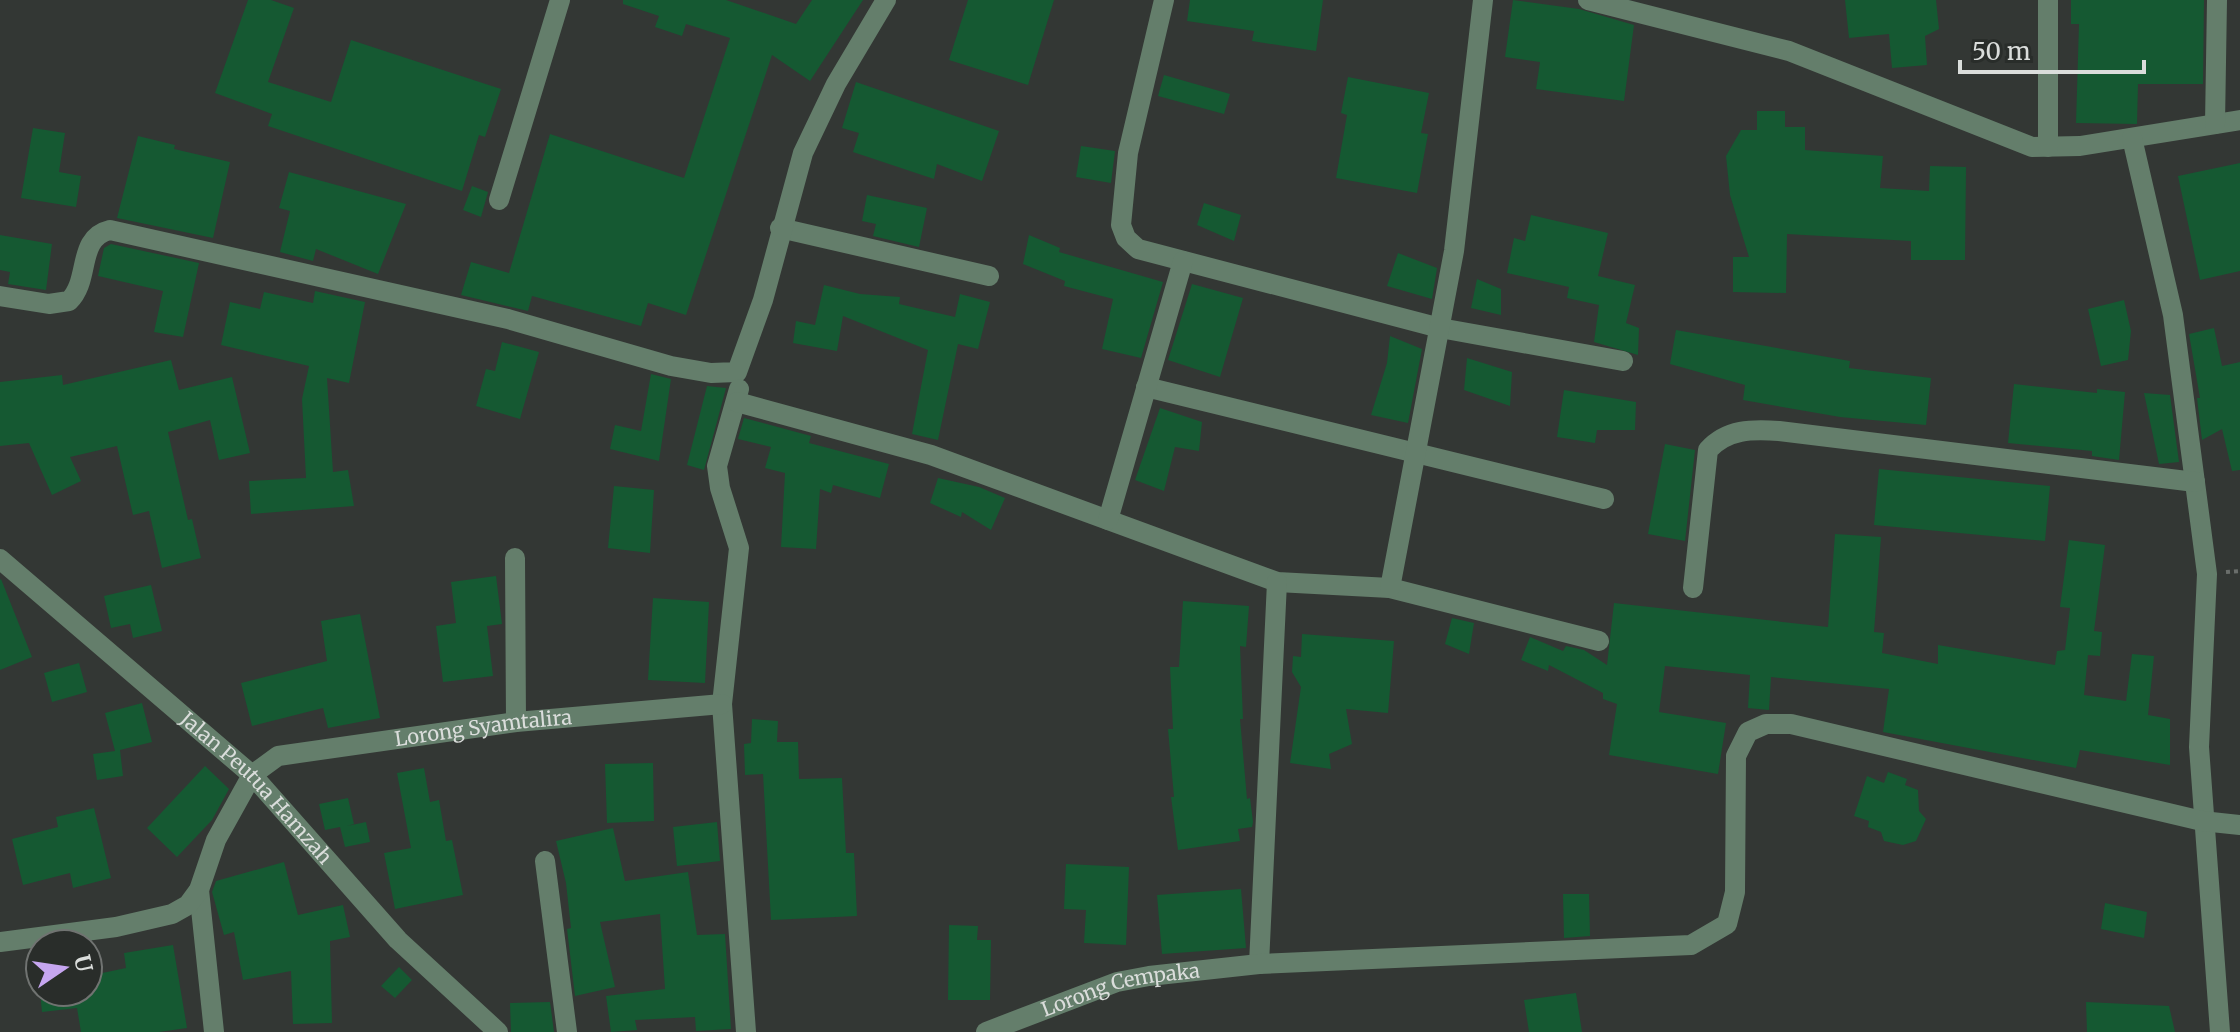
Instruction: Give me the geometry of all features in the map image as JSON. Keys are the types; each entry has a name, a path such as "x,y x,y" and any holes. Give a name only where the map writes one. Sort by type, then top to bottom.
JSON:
{"street":[{"path":"499,200 560,0"},
{"path":"746,1032 722,704 739,548 720,488 717,466 737,402 737,372 763,300 780,228 814,125 886,0"},
{"path":"1164,0 1128,153 1121,225 1126,238 1138,249 1440,328 1623,361"},
{"path":"1390,588 1454,251 1483,0"},
{"path":"1588,0 1789,51 2032,147 2132,138 2240,120"},
{"path":"2048,0 2048,147"},
{"path":"2215,124 2217,0"},
{"path":"2132,138 2173,315 2207,574 2199,747 2202,821 2220,1032"},
{"path":"780,228 989,276"},
{"path":"0,296 49,304 69,301 81,285 93,236 110,230 508,319 671,366 711,373 737,372"},
{"path":"1108,520 1183,261"},
{"path":"1146,387 1604,499"},
{"path":"737,402 931,455 1277,582 1390,588 1599,641"},
{"path":"1693,588 1708,450 1718,439 1742,431 1779,431 2195,482"},
{"path":"515,558 516,722"},
{"name":"Jalan Peutua Hamzah","path":"0,559 252,775 398,940 498,1032"},
{"path":"1259,964 1277,582"},
{"name":"Lorong Syamtalira","path":"252,775 278,756 516,722 722,704"},
{"name":"Lorong Cempaka","path":"986,1032 1117,982 1259,964 1691,945 1711,937 1727,924 1735,892 1736,756 1748,732 1766,724 1791,724 2202,821 2240,825"},
{"path":"0,942 156,919 188,905 199,890 216,840 252,775"},
{"path":"545,861 567,1032"},
{"path":"199,890 214,1032"}],"building":[{"path":"248,0 271,0 294,8 268,82 331,102 351,40 501,89 485,137 479,135 462,191 268,126 272,114 215,93"},
{"path":"623,0 726,0 796,24 812,0 863,0 810,81 772,55 686,315 648,303 641,326 532,296 528,311 461,295 471,262 509,273 550,134 684,178 730,38 686,24 682,36 655,27 659,16 623,4"},
{"path":"968,0 1054,0 1028,85 949,60"},
{"path":"1190,0 1323,0 1316,51 1252,41 1254,31 1187,21"},
{"path":"1513,0 1579,9 1634,25 1624,101 1536,89 1540,62 1505,57"},
{"path":"1845,0 1936,0 1939,29 1925,36 1927,65 1892,68 1889,34 1849,38"},
{"path":"2071,0 2204,0 2203,84 2138,84 2137,124 2076,123 2079,24 2071,24"},
{"path":"1164,75 1230,94 1224,114 1158,96"},
{"path":"1348,77 1429,93 1421,133 1428,134 1417,193 1336,178 1347,115 1341,113"},
{"path":"856,82 999,131 982,181 937,164 934,179 853,152 859,133 842,128"},
{"path":"1757,111 1785,111 1785,127 1805,127 1805,150 1883,156 1880,188 1929,191 1930,166 1966,167 1965,260 1911,260 1911,241 1787,234 1786,293 1733,292 1733,257 1749,257 1730,195 1726,156 1741,130 1757,130"},
{"path":"33,128 65,133 59,172 81,176 76,207 21,198"},
{"path":"138,136 175,145 174,149 230,162 213,238 117,218"},
{"path":"1081,146 1115,151 1111,183 1076,177"},
{"path":"2240,163 2240,271 2200,280 2178,176"},
{"path":"289,172 406,204 378,274 316,249 313,261 280,252 290,211 279,208"},
{"path":"472,186 488,192 481,217 463,210"},
{"path":"867,195 927,208 919,247 873,236 876,224 862,221"},
{"path":"1204,203 1241,215 1234,241 1197,225"},
{"path":"1531,215 1608,233 1598,276 1635,285 1626,323 1639,328 1638,355 1594,342 1599,305 1567,298 1569,287 1507,273 1514,238 1525,241"},
{"path":"0,235 52,244 46,290 8,284 10,272 0,270"},
{"path":"1029,235 1060,248 1059,252 1163,282 1141,358 1102,349 1113,299 1064,286 1065,281 1023,264"},
{"path":"111,244 199,263 183,337 154,332 163,291 98,276 104,248"},
{"path":"1398,253 1437,268 1432,299 1387,286"},
{"path":"1477,279 1501,289 1501,315 1471,308"},
{"path":"1192,284 1243,298 1220,377 1168,360"},
{"path":"824,285 860,294 900,297 899,304 955,317 960,294 990,302 978,349 958,344 938,440 912,434 928,350 843,316 837,351 793,343 796,321 815,325"},
{"path":"315,291 365,302 349,383 327,378 333,472 348,470 354,506 251,514 249,481 306,478 302,399 309,366 221,345 230,302 260,309 264,292 313,303"},
{"path":"2124,300 2131,331 2128,360 2101,366 2088,309"},
{"path":"2214,328 2222,366 2240,362 2240,470 2232,471 2222,429 2202,440 2197,398 2200,398 2189,334"},
{"path":"1676,330 1850,361 1849,368 1931,378 1926,425 1840,417 1743,400 1745,385 1670,364"},
{"path":"1390,336 1422,349 1408,423 1371,415 1387,363"},
{"path":"502,342 539,352 520,419 476,406 486,369 495,371"},
{"path":"1467,358 1512,372 1510,406 1464,390"},
{"path":"171,360 179,390 232,377 250,453 219,460 210,420 168,432 188,520 192,519 201,558 162,568 149,511 133,515 117,446 70,457 81,481 52,495 29,443 0,446 0,382 62,375 63,385"},
{"path":"651,374 671,379 659,461 610,449 615,425 641,431"},
{"path":"2014,384 2097,393 2097,389 2125,392 2119,460 2092,456 2092,451 2008,443"},
{"path":"707,386 726,388 704,470 687,465"},
{"path":"1564,390 1636,402 1635,430 1597,430 1595,443 1557,437"},
{"path":"2144,393 2170,395 2179,462 2159,464"},
{"path":"1160,408 1202,422 1199,451 1175,447 1164,491 1135,480"},
{"path":"744,418 811,436 809,443 889,464 880,498 833,485 831,493 820,489 816,549 781,547 785,473 765,468 771,447 738,439"},
{"path":"1665,444 1695,450 1685,541 1648,534"},
{"path":"1879,469 2050,486 2045,541 1874,525"},
{"path":"938,478 979,487 1005,498 991,530 962,512 961,517 930,503"},
{"path":"614,486 654,490 650,553 608,548"},
{"path":"1835,534 1881,537 1874,632 1884,633 1882,653 1938,664 1938,645 2055,665 2057,651 2065,650 2070,608 2060,607 2069,540 2105,545 2094,631 2102,632 2100,656 2088,655 2084,695 2126,701 2132,654 2154,656 2148,715 2170,719 2170,765 2080,750 2076,768 1883,732 1889,689 1771,677 1769,710 1748,708 1750,675 1665,666 1659,712 1726,723 1718,774 1609,755 1617,704 1603,699 1603,693 1549,665 1548,671 1521,660 1530,637 1563,651 1566,646 1584,650 1607,665 1614,603 1828,627"},
{"path":"496,576 502,624 487,626 493,676 443,682 436,626 456,623 451,582"},
{"path":"0,580 32,657 0,670"},
{"path":"151,585 162,631 133,638 130,624 111,628 104,596"},
{"path":"653,598 709,602 705,683 648,680"},
{"path":"1183,601 1249,606 1246,647 1240,646 1243,719 1240,719 1247,799 1250,798 1253,822 1252,827 1238,829 1240,841 1178,850 1171,797 1174,797 1168,729 1173,729 1170,667 1179,667"},
{"path":"360,614 380,718 328,728 323,708 252,726 241,683 327,661 321,621"},
{"path":"1452,618 1474,623 1469,654 1445,644"},
{"path":"1302,634 1394,641 1388,713 1346,709 1352,744 1329,754 1331,769 1290,763 1301,687 1292,672 1293,656 1301,657"},
{"path":"79,663 87,692 52,702 44,673"},
{"path":"142,703 152,742 120,750 123,776 97,780 93,754 115,751 105,713"},
{"path":"752,719 778,721 777,742 798,742 799,779 842,778 846,853 854,853 857,916 771,920 763,774 745,775 744,744 751,743"},
{"path":"653,763 654,821 607,823 605,764"},
{"path":"205,766 229,789 212,820 177,857 147,828"},
{"path":"424,768 430,802 439,800 446,841 452,840 463,895 395,909 384,853 411,848 397,773"},
{"path":"1888,772 1907,779 1905,785 1918,790 1919,811 1926,819 1916,841 1903,845 1884,841 1881,832 1868,827 1869,821 1854,816 1867,776 1884,783"},
{"path":"348,798 354,824 347,826 366,822 370,842 345,847 340,827 325,830 319,804"},
{"path":"94,808 111,878 73,888 70,873 23,885 12,839 58,827 56,817"},
{"path":"717,822 720,861 677,866 673,827"},
{"path":"613,828 625,881 688,872 697,935 725,934 731,1029 696,1031 695,1017 635,1020 637,1030 611,1032 606,996 665,989 660,914 600,922 615,987 575,996 567,929 571,928 566,883 556,841"},
{"path":"284,862 298,915 343,905 350,937 330,941 332,1023 293,1024 291,971 243,980 234,932 224,935 212,892 216,881"},
{"path":"1066,864 1129,867 1126,945 1084,943 1086,910 1064,909"},
{"path":"1241,889 1246,948 1162,954 1157,895"},
{"path":"1563,894 1589,894 1590,936 1564,938"},
{"path":"2105,903 2147,912 2144,938 2101,929"},
{"path":"949,925 978,926 977,940 991,940 990,1000 948,1000"},
{"path":"173,945 187,1028 159,1032 81,1032 77,1008 104,1008 104,973 126,968 124,953"},
{"path":"399,967 412,980 395,998 381,986"},
{"path":"1576,993 1582,1032 1529,1032 1524,1000"},
{"path":"550,1002 554,1032 511,1032 510,1003"},
{"path":"2086,1002 2169,1006 2175,1032 2087,1032"},
{"path":"42,1008 77,1008 42,1012"}]}
